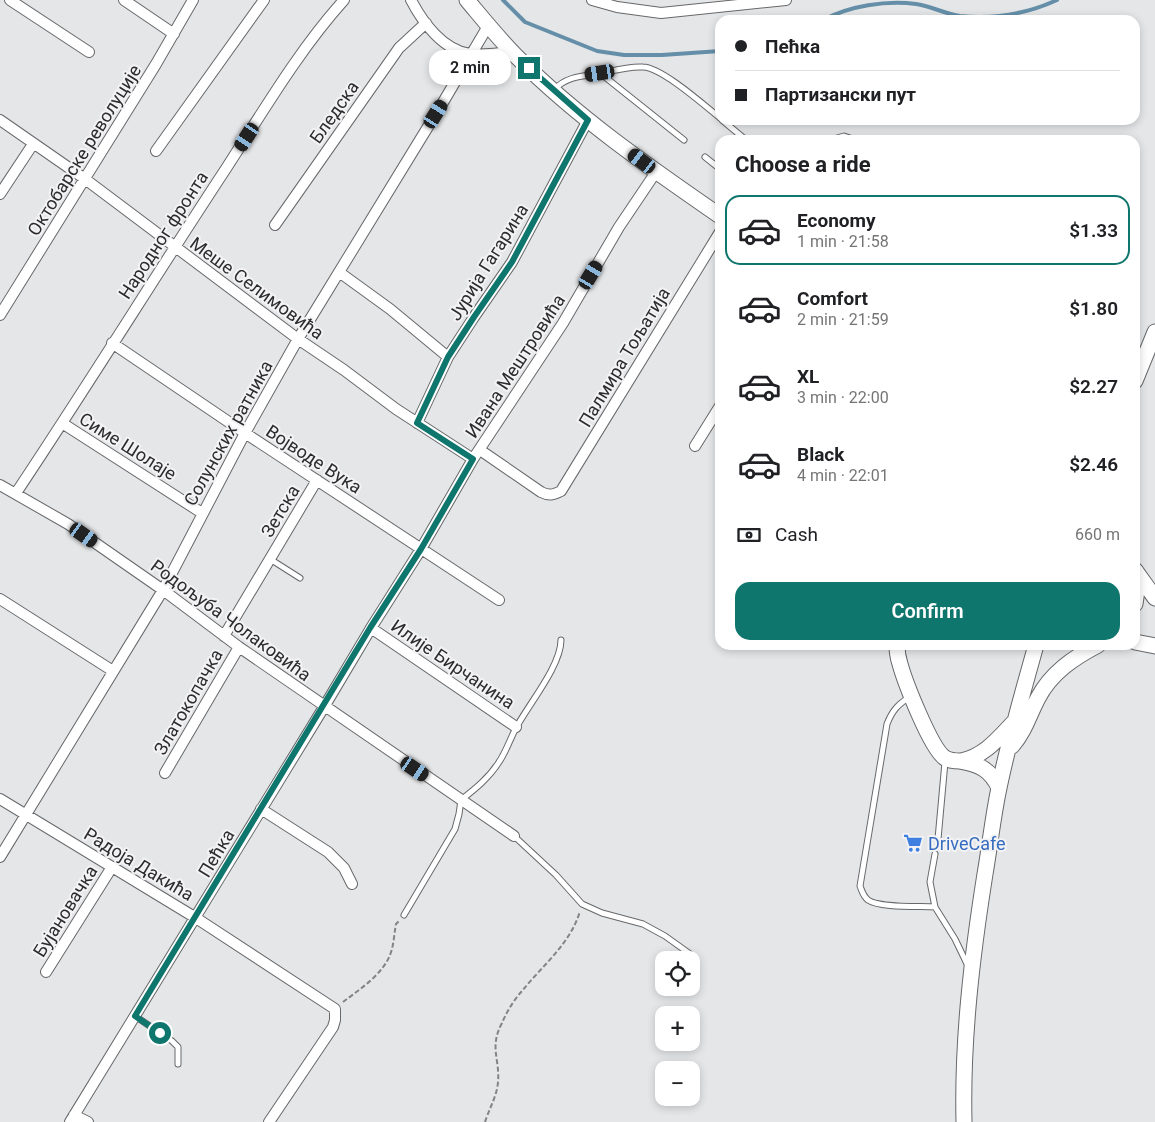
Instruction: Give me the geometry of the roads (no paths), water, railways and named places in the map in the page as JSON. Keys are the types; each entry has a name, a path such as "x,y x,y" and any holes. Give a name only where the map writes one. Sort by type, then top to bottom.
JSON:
{"main road":[{"path":"467,0 488,26 514,53 588,120 656,172 715,210"},
{"path":"1140,369 1155,332"},
{"path":"1140,577 1155,598"},
{"path":"1140,643 1155,646"},
{"path":"898,650 900,665 935,748 946,759 978,765 994,776 999,788"},
{"path":"964,1122 964,1071 971,973 978,912 999,788 1035,650"},
{"path":"1008,751 1026,726 1038,697 1049,680 1066,664 1090,650"},
{"path":"961,762 988,749 1015,720"}],"street":[{"path":"10,0 89,52"},
{"path":"124,0 174,34"},
{"name":"Октобарске револуције","path":"0,315 174,34 193,0"},
{"path":"156,151 264,0"},
{"name":"Народног фронта","path":"16,493 62,424 112,342 288,74 329,17 344,0"},
{"path":"411,0 426,23 448,46 471,54 514,53"},
{"path":"592,0 605,2 617,7 661,13 786,0"},
{"name":"Бледска","path":"275,225 399,48 426,23"},
{"name":"Солунских ратника","path":"0,857 163,590 245,433 298,339 446,99 488,26"},
{"name":"Меше Селимовића","path":"0,120 85,179 298,339 417,423 473,459"},
{"name":"Јурија Гагарина","path":"417,423 448,357 512,262 588,120"},
{"path":"0,194 33,144"},
{"name":"Ивана Мештровића","path":"324,707 370,628 421,549 473,459 562,323 656,172"},
{"name":"Палмира Тољатија","path":"480,450 532,488 548,495 554,495 561,491 715,240"},
{"path":"339,272 390,309 448,357"},
{"name":"Војводе Вука","path":"112,342 245,433 499,600"},
{"path":"695,446 715,414"},
{"name":"Симе Шолаје","path":"62,424 202,513"},
{"name":"Зетска","path":"224,636 317,480"},
{"name":"Родољуба Чолаковића","path":"0,485 68,524 163,590 324,707 514,836"},
{"path":"0,599 113,672"},
{"name":"Илије Бирчанина","path":"370,628 516,727"},
{"name":"Златокопачка","path":"165,773 239,647"},
{"name":"Пећка","path":"72,1118 324,707"},
{"name":"Радоја Дакића","path":"0,799 196,918 334,1009 335,1020 333,1027 269,1122"},
{"path":"262,809 328,852 344,868 352,884"},
{"name":"Бујановачка","path":"46,972 112,867"},
{"path":"72,1118 88,1122"}],"lane":[{"path":"554,90 562,83 575,78 642,67 657,70 715,114"},
{"path":"600,73 684,140"},
{"path":"728,125 740,135"},
{"path":"705,157 715,165"},
{"name":"Зетска","path":"270,559 300,578"},
{"path":"404,915 455,829 461,800 486,778 499,762 516,727 558,655 561,640"},
{"path":"912,696 900,703 892,713 887,724 860,886 864,895 869,900 879,904 934,907"},
{"path":"938,839 946,759"},
{"path":"514,836 556,875 582,904 602,913 642,924 665,936 686,951"},
{"path":"935,854 930,882 934,907 955,939 971,973"},
{"path":"135,1016 178,1047 178,1064"}],"waterway":[{"path":"503,0 525,22 597,51 624,55 662,55 715,51"},
{"path":"1004,15 1034,9 1057,0"},
{"path":"833,15 868,5 892,3 927,6 954,15"}],"place":[{"name":"DriveCafe","path":"913,843"}]}
